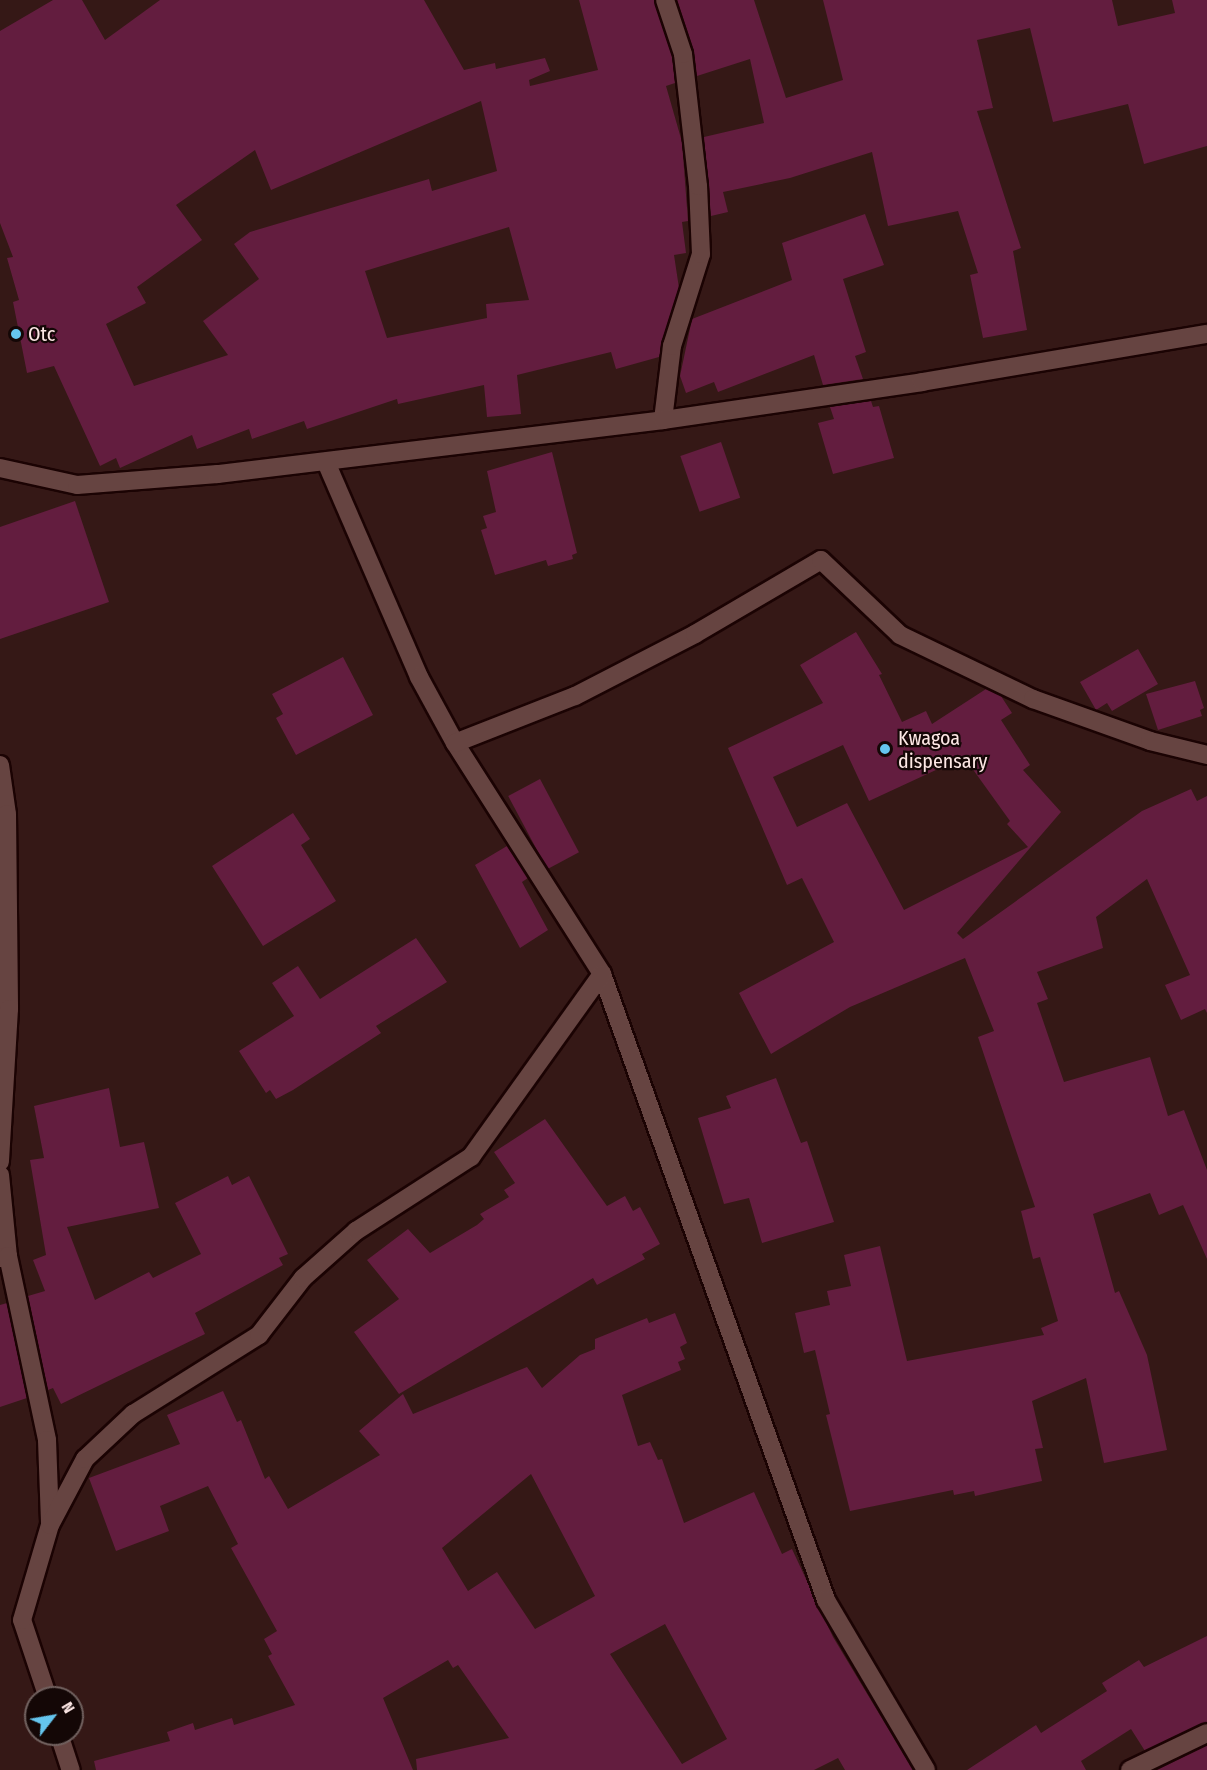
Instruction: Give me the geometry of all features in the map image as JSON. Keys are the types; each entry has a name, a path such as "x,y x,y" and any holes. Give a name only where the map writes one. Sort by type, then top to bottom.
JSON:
{"street":[{"path":"663,420 672,345 701,254 698,186 682,54 664,0"},
{"path":"0,468 77,486 326,462 663,420 922,382 1207,334"},
{"path":"326,462 418,677 455,743 602,974 826,1600 926,1770"},
{"path":"455,743 575,696 695,634 821,560 900,635 1033,699 1150,741 1207,755"},
{"path":"0,765 7,814 9,997 0,1162"},
{"path":"44,1686 22,1620 50,1525 85,1459 133,1414 259,1335 303,1278 356,1231 471,1157 602,974"},
{"path":"0,1174 4,1257 47,1440 50,1525"},
{"path":"1130,1770 1207,1734"},
{"path":"63,1746 71,1770"}],"building":[{"path":"53,0 82,0 105,40 160,0 424,0 464,70 495,63 496,69 545,58 550,71 529,80 530,86 598,70 579,0 654,0 672,56 675,83 666,86 682,142 688,221 682,222 686,253 674,255 679,288 659,357 616,369 611,352 517,375 521,414 487,417 484,385 398,404 397,399 307,429 304,421 252,439 249,429 197,449 192,435 120,468 116,458 100,466 54,366 27,373 13,302 19,300 7,258 13,257 0,223 0,31","holes":["481,101 497,171 432,191 429,179 250,232 234,244 259,279 203,321 228,355 134,386 106,324 146,303 137,287 202,240 176,205 255,150 271,190","509,227 529,300 486,304 487,318 387,338 365,271"]},
{"path":"677,0 754,0 786,98 843,80 823,0 1112,0 1118,26 1175,13 1172,0 1207,0 1207,146 1144,164 1128,104 1053,122 1030,28 977,40 993,108 977,111 1021,248 1013,251 1027,330 983,338 970,275 978,273 958,211 888,226 872,152 790,178 723,192 728,212 711,216 704,137 764,123 750,59 697,76 694,51"},
{"path":"865,214 884,265 843,279 866,352 855,356 863,379 823,385 814,355 718,392 714,382 686,393 680,376 692,319 792,280 782,243"},
{"path":"871,401 873,407 879,406 894,458 833,474 818,423 834,419 830,407"},
{"path":"721,442 740,498 700,512 680,456"},
{"path":"552,452 577,553 572,555 573,559 548,566 546,560 495,575 481,530 487,528 483,516 496,512 487,471"},
{"path":"75,501 109,602 0,639 0,527"},
{"path":"856,632 882,674 879,675 902,722 926,711 932,724 986,689 1001,696 1012,713 1001,720 1030,765 1023,770 1061,812 957,933 963,939 1142,811 1191,789 1197,801 1207,796 1207,1013 1205,1009 1181,1020 1165,985 1190,975 1147,879 1096,917 1103,948 1037,972 1048,999 1037,1003 1064,1082 1150,1057 1168,1116 1184,1110 1207,1170 1207,1259 1183,1205 1159,1215 1150,1193 1093,1214 1115,1293 1119,1291 1147,1355 1167,1450 1104,1463 1086,1378 1032,1401 1043,1448 1035,1449 1042,1481 975,1496 974,1491 954,1495 953,1490 850,1511 826,1415 830,1414 815,1350 804,1353 795,1313 830,1305 827,1291 851,1286 844,1255 880,1246 907,1361 1044,1335 1041,1328 1058,1321 1040,1257 1033,1259 1021,1211 1035,1207 978,1037 994,1031 965,958 850,1007 771,1054 739,993 834,942 802,878 787,885 728,748 823,703 800,665","holes":["843,745 869,801 964,757 1010,821 1007,824 1028,847 904,910 847,803 797,827 773,777"]},
{"path":"1138,649 1158,684 1112,711 1107,703 1096,710 1080,682"},
{"path":"343,657 373,715 296,755 276,718 283,714 272,694"},
{"path":"1195,681 1204,708 1200,710 1202,716 1158,730 1146,694"},
{"path":"540,779 579,852 547,869 508,796"},
{"path":"293,813 310,839 301,845 336,901 263,946 212,866"},
{"path":"507,846 528,878 522,882 548,930 520,948 475,865"},
{"path":"416,938 447,982 376,1026 381,1033 293,1090 276,1099 270,1090 266,1093 239,1051 294,1016 272,983 298,966 320,999"},
{"path":"776,1078 801,1143 807,1141 834,1222 762,1243 749,1198 724,1204 698,1118 731,1108 726,1096"},
{"path":"109,1088 120,1147 144,1142 159,1208 67,1227 95,1300 149,1272 153,1278 201,1254 175,1203 228,1176 232,1185 249,1176 288,1254 279,1258 283,1265 195,1313 205,1334 61,1404 53,1388 48,1390 28,1296 45,1291 33,1260 46,1255 30,1160 44,1158 34,1106"},
{"path":"545,1119 607,1206 625,1196 633,1211 640,1207 660,1244 642,1254 645,1259 597,1285 593,1278 399,1394 354,1332 399,1299 367,1260 408,1229 430,1253 477,1225 484,1219 480,1214 509,1197 504,1190 515,1183 494,1152"},
{"path":"7,1303 27,1398 0,1407 0,1305"},
{"path":"675,1313 687,1343 680,1347 685,1359 678,1362 681,1370 622,1395 638,1446 650,1442 658,1460 662,1459 684,1523 754,1492 782,1554 792,1549 833,1637 913,1770 845,1770 838,1758 814,1770 417,1770 416,1759 509,1738 458,1665 453,1668 448,1660 383,1698 413,1770 96,1770 94,1761 170,1741 167,1732 193,1723 195,1730 232,1718 234,1725 295,1705 268,1656 272,1654 264,1639 277,1631 231,1548 238,1544 208,1486 160,1506 169,1531 116,1551 89,1478 180,1444 167,1415 223,1391 237,1422 241,1420 265,1479 269,1476 288,1509 380,1455 359,1431 403,1394 413,1414 527,1367 542,1388 580,1355 595,1349 595,1339 647,1318 649,1323","holes":["531,1474 595,1596 535,1629 497,1572 468,1591 442,1548","665,1624 727,1739 682,1764 610,1654"]},
{"path":"1207,1636 1207,1722 1145,1751 1131,1729 1081,1761 1086,1770 967,1770 1036,1725 1041,1733 1107,1691 1102,1683 1139,1660 1144,1667"},
{"path":"1207,1745 1207,1770 1157,1770"}],"place":[{"name":"Otc","path":"16,334"},
{"name":"Kwagoa dispensary","path":"885,749"}]}
